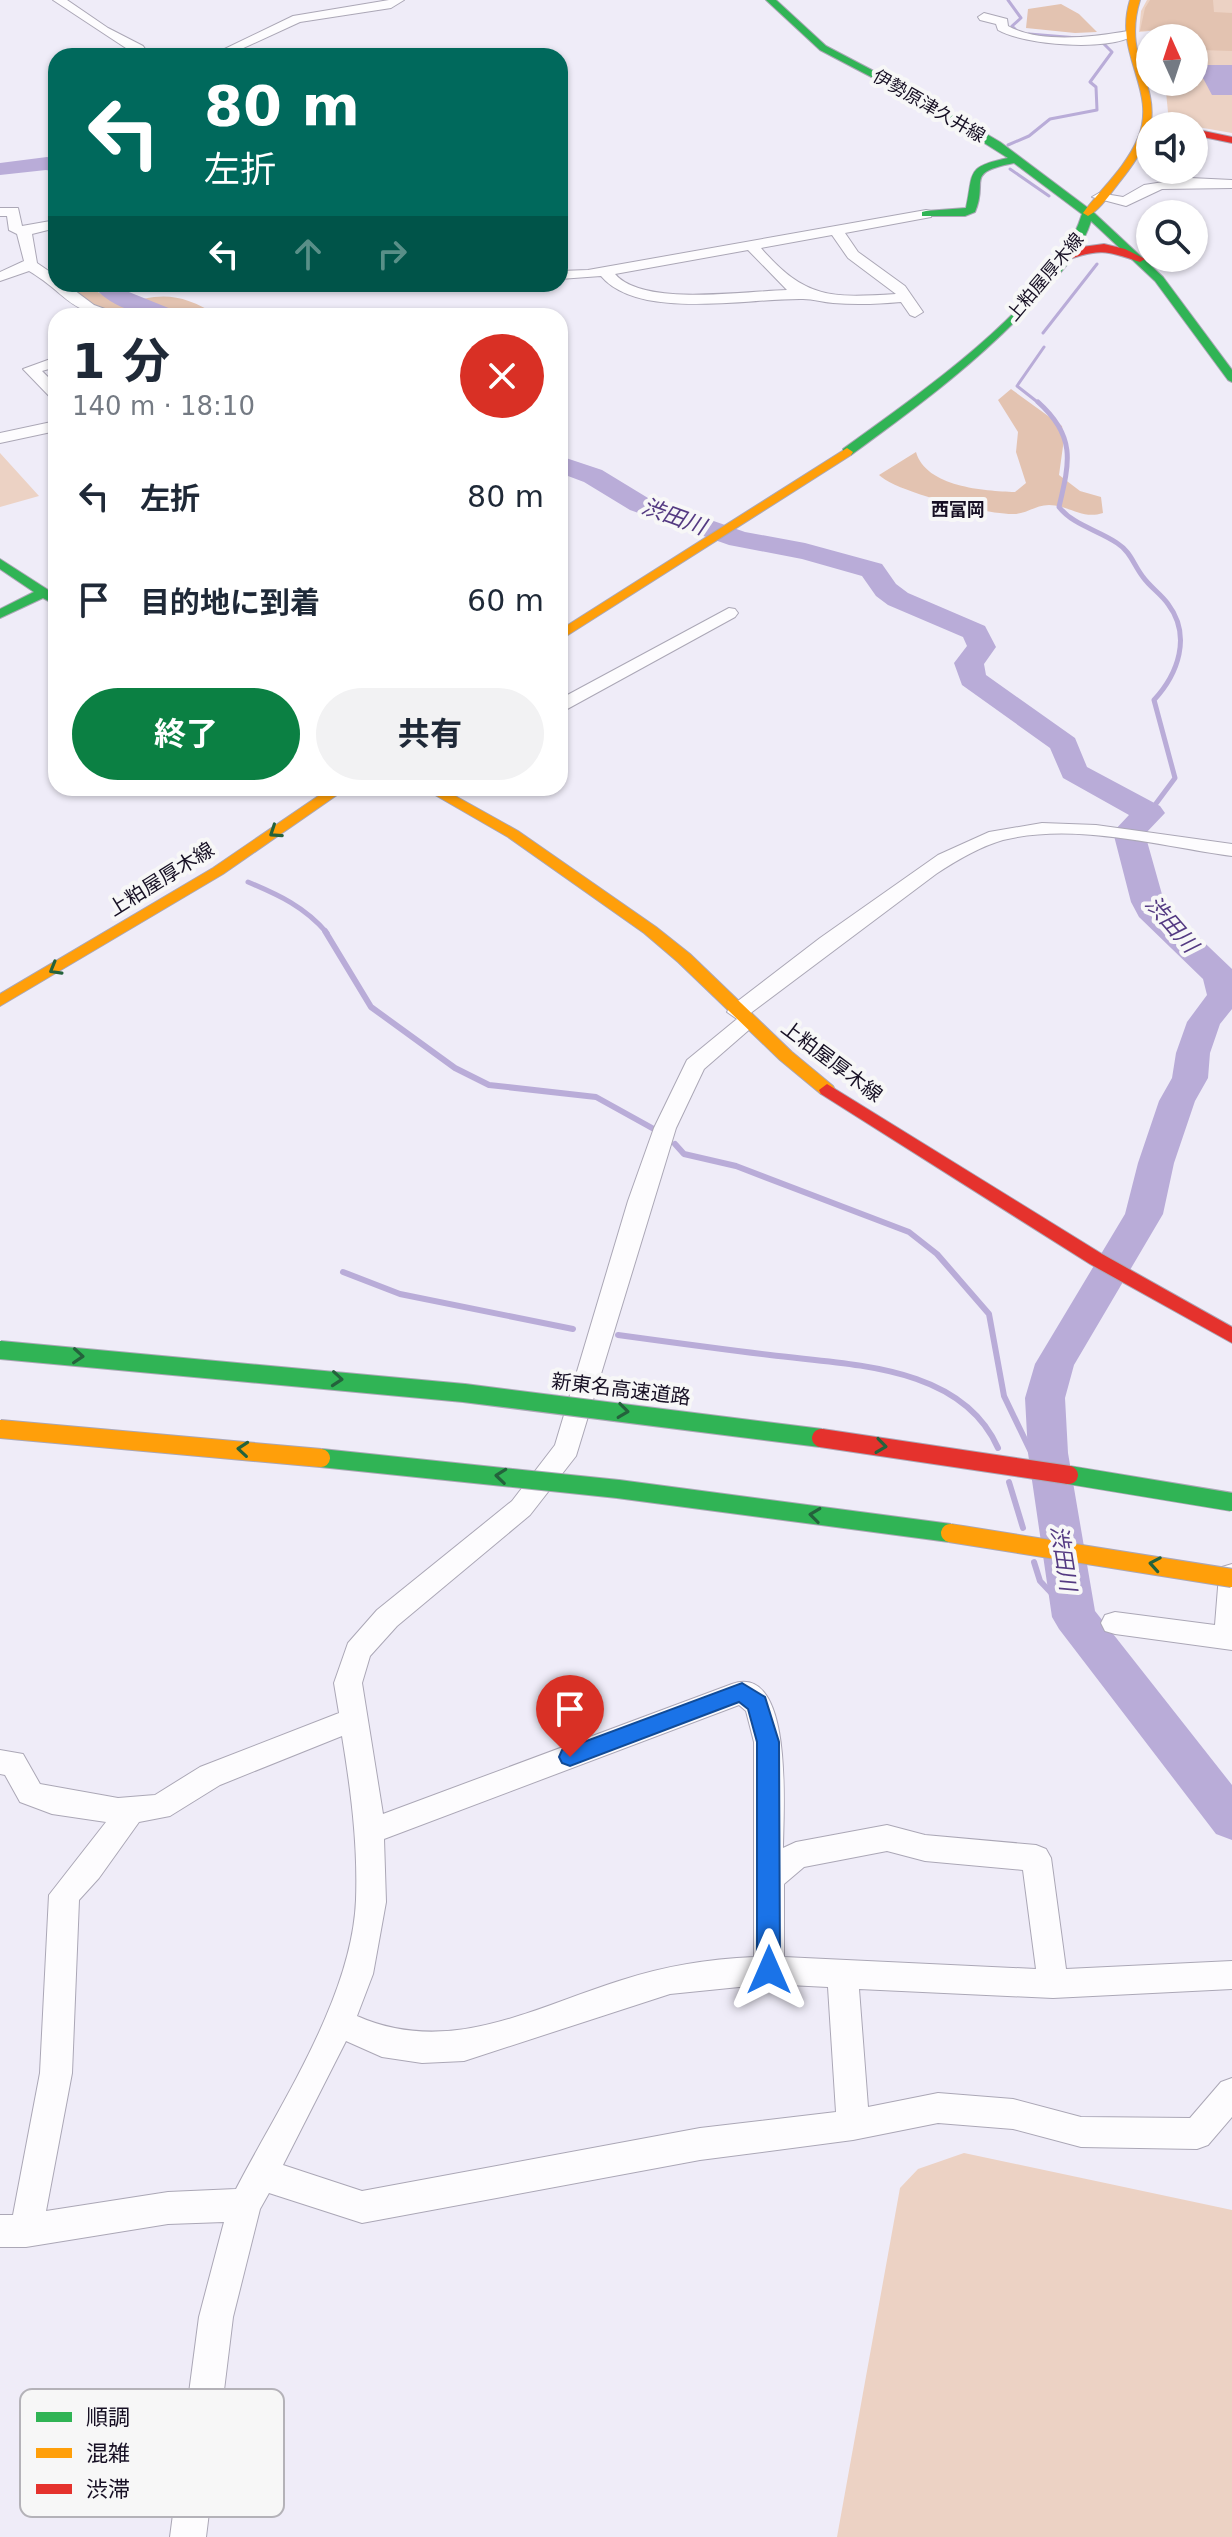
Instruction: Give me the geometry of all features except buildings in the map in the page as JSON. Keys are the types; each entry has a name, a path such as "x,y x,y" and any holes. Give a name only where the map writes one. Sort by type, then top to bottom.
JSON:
{"main road":[{"name":"伊勢原津久井線","path":"771,0 823,48 924,101 1038,175 1094,205 1136,254"},
{"path":"1135,0 1129,9 1128,35 1145,85 1147,112"},
{"path":"1208,135 1232,140"},
{"path":"1094,205 1136,147"},
{"path":"926,214 965,213 971,210 977,175 994,164 1017,159"},
{"path":"1038,175 1077,185 1112,180"},
{"name":"上粕屋厚木線","path":"568,614 730,519 817,474 939,386 1012,319 1067,257 1087,226 1094,205"},
{"name":"上粕屋厚木線","path":"730,519 926,381 992,321 1094,205"},
{"path":"1067,257 1086,247 1106,246 1136,257"},
{"name":"伊勢原津久井線","path":"1151,272 1178,303 1232,378"},
{"name":"上粕屋厚木線","path":"568,630 683,547"},
{"path":"0,563 48,595"},
{"path":"0,614 48,597"},
{"path":"270,813 295,796"},
{"name":"上粕屋厚木線","path":"0,1001 218,871 328,796"},
{"name":"上粕屋厚木線","path":"447,796 482,812 655,934 704,977 742,1017 822,1087 1096,1259 1232,1336"},
{"name":"上粕屋厚木線","path":"0,980 197,862"},
{"name":"新東名高速道路","path":"0,1350 423,1387 685,1418 959,1457 1232,1502"},
{"path":"0,1429 267,1451 582,1485 1232,1576"}],"street":[{"path":"59,0 104,31 137,48"},
{"path":"234,48 297,19 360,4 398,0"},
{"path":"984,17 1003,22 1002,27 1016,36 1102,41 1128,35"},
{"path":"1094,205 1126,202 1144,184"},
{"path":"1138,190 1159,184 1232,184"},
{"path":"0,212 13,211 16,230 48,226"},
{"path":"568,274 605,271 926,214"},
{"path":"0,277 22,271 29,265 31,261 24,233 28,230"},
{"path":"836,230 853,255 900,289 915,312"},
{"path":"751,245 784,281 805,294"},
{"path":"29,265 48,280"},
{"path":"605,271 616,284 628,291 660,298 805,294 880,300 906,297"},
{"path":"64,292 85,308"},
{"path":"48,364 31,369 48,385"},
{"path":"0,438 48,428"},
{"path":"568,703 729,613"},
{"path":"207,2389 216,2317 245,2205 339,2023 358,1974 371,1902 369,1832 348,1683 358,1651 387,1618 521,1508 567,1449 640,1201 675,1103 695,1065 800,961 956,852 987,838 1015,832 1067,829 1232,850"},
{"path":"1115,1623 1230,1639 1232,1576"},
{"path":"369,1832 742,1692 758,1704 768,1742 769,1970"},
{"path":"0,1762 13,1763 30,1793 52,1801 130,1811 160,1807 210,1776 355,1719"},
{"path":"130,1811 89,1869 64,1895 56,2073 13,2231 168,2208 245,2205"},
{"path":"769,1878 796,1855 887,1838 925,1848 1036,1858 1053,1984"},
{"path":"339,2023 382,2042 422,2048 464,2046 670,1980 769,1970 1053,1984 1232,1975"},
{"path":"843,1975 853,2125"},
{"path":"260,2174 362,2207 700,2144 853,2125 938,2108 1013,2114 1081,2132 1197,2134 1232,2093"},
{"path":"188,2537 191,2517"}],"shaded area":[{"path":"1147,0 1232,0 1232,133 1208,129 1208,112 1168,112 1166,96 1208,96 1208,24 1140,24 1141,11"},
{"path":"1150,0 1213,0 1214,12 1232,13 1232,51 1208,50 1208,24 1142,24"},
{"path":"1061,4 1079,14 1097,32 1026,28 1028,9"},
{"path":"1208,65 1232,65 1232,95 1212,95 1208,88"},
{"path":"74,292 98,292 120,305 148,298 171,297 203,308 96,308"},
{"path":"1011,389 1062,426 1064,439 1059,475 1080,491 1101,497 1103,513 1082,514 1049,505 1018,514 984,511 922,495 879,475 916,452 931,473 944,480 973,488 1015,492 1026,483 1016,452 1018,432 998,400"},
{"path":"0,453 39,496 0,507"},
{"path":"964,2153 1232,2210 1232,2537 837,2537 900,2188 918,2169"}],"waterway":[{"path":"1008,0 1021,18 1012,26 1018,32"},
{"path":"1029,34 1078,38"},
{"path":"1008,145 1029,136 1050,119 1097,110 1096,87 1090,82 1112,52 1100,40"},
{"name":"渋田川","path":"0,169 48,163"},
{"path":"1010,169 1049,196"},
{"path":"1043,333 1097,264"},
{"name":"渋田川","path":"113,292 148,308"},
{"path":"1040,404 1017,386 1044,347"},
{"path":"1040,404 1059,426 1067,450 1066,476 1059,507 1071,518 1126,550 1146,581 1168,604 1179,629 1179,654 1175,667 1154,700 1175,778 1149,813"},
{"name":"渋田川","path":"568,467 593,476 639,504 739,539 805,551 872,570 886,590 898,599 975,632 982,647 969,663 972,679 1064,744 1074,772 1149,813 1129,832 1131,850 1149,906 1219,975 1224,996 1204,1022 1193,1053 1190,1078 1177,1101 1156,1163 1144,1214 1055,1364 1045,1398 1048,1453 1074,1617 1232,1820"},
{"path":"248,882 291,903 325,931"},
{"path":"325,931 371,1007 455,1068 489,1085 596,1097 652,1128"},
{"path":"675,1144 684,1154 736,1166 909,1232 937,1254 989,1314 1004,1396 1031,1452"},
{"path":"343,1272 400,1294 573,1329"},
{"path":"618,1335 833,1362 899,1374 930,1384 958,1399 981,1420 998,1448"},
{"path":"1009,1482 1023,1528"},
{"path":"1034,1562 1040,1581 1074,1617"}],"traffic: fast":[{"path":"771,0 823,48 924,101 996,144 1088,213 1159,279 1232,378"},
{"path":"926,214 965,213 971,210 973,184 979,172 1017,159"},
{"path":"847,452 937,387 1000,331 1049,280 1068,255 1082,232 1088,213"},
{"path":"0,563 48,596"},
{"path":"0,614 44,592"},
{"path":"0,1350 464,1393 821,1438"},
{"path":"321,1458 618,1489 950,1533"},
{"path":"1069,1475 1232,1502"}],"traffic: slow":[{"path":"1088,213 1130,161 1147,126 1146,94 1129,33 1135,0"},
{"path":"568,631 847,452"},
{"path":"0,1001 218,871 328,796"},
{"path":"444,796 513,834 650,930 827,1090"},
{"path":"0,1429 321,1458"},
{"path":"950,1533 1232,1578"}],"traffic: jam":[{"path":"1208,135 1232,140"},
{"path":"1067,257 1086,249 1104,248 1136,257"},
{"path":"827,1090 1096,1259 1232,1336"},
{"path":"821,1438 1069,1475"}],"district":[{"name":"西富岡","path":"958,510"}],"route":[{"path":"570,1757 742,1692 758,1704 768,1742 769,1970"}]}
